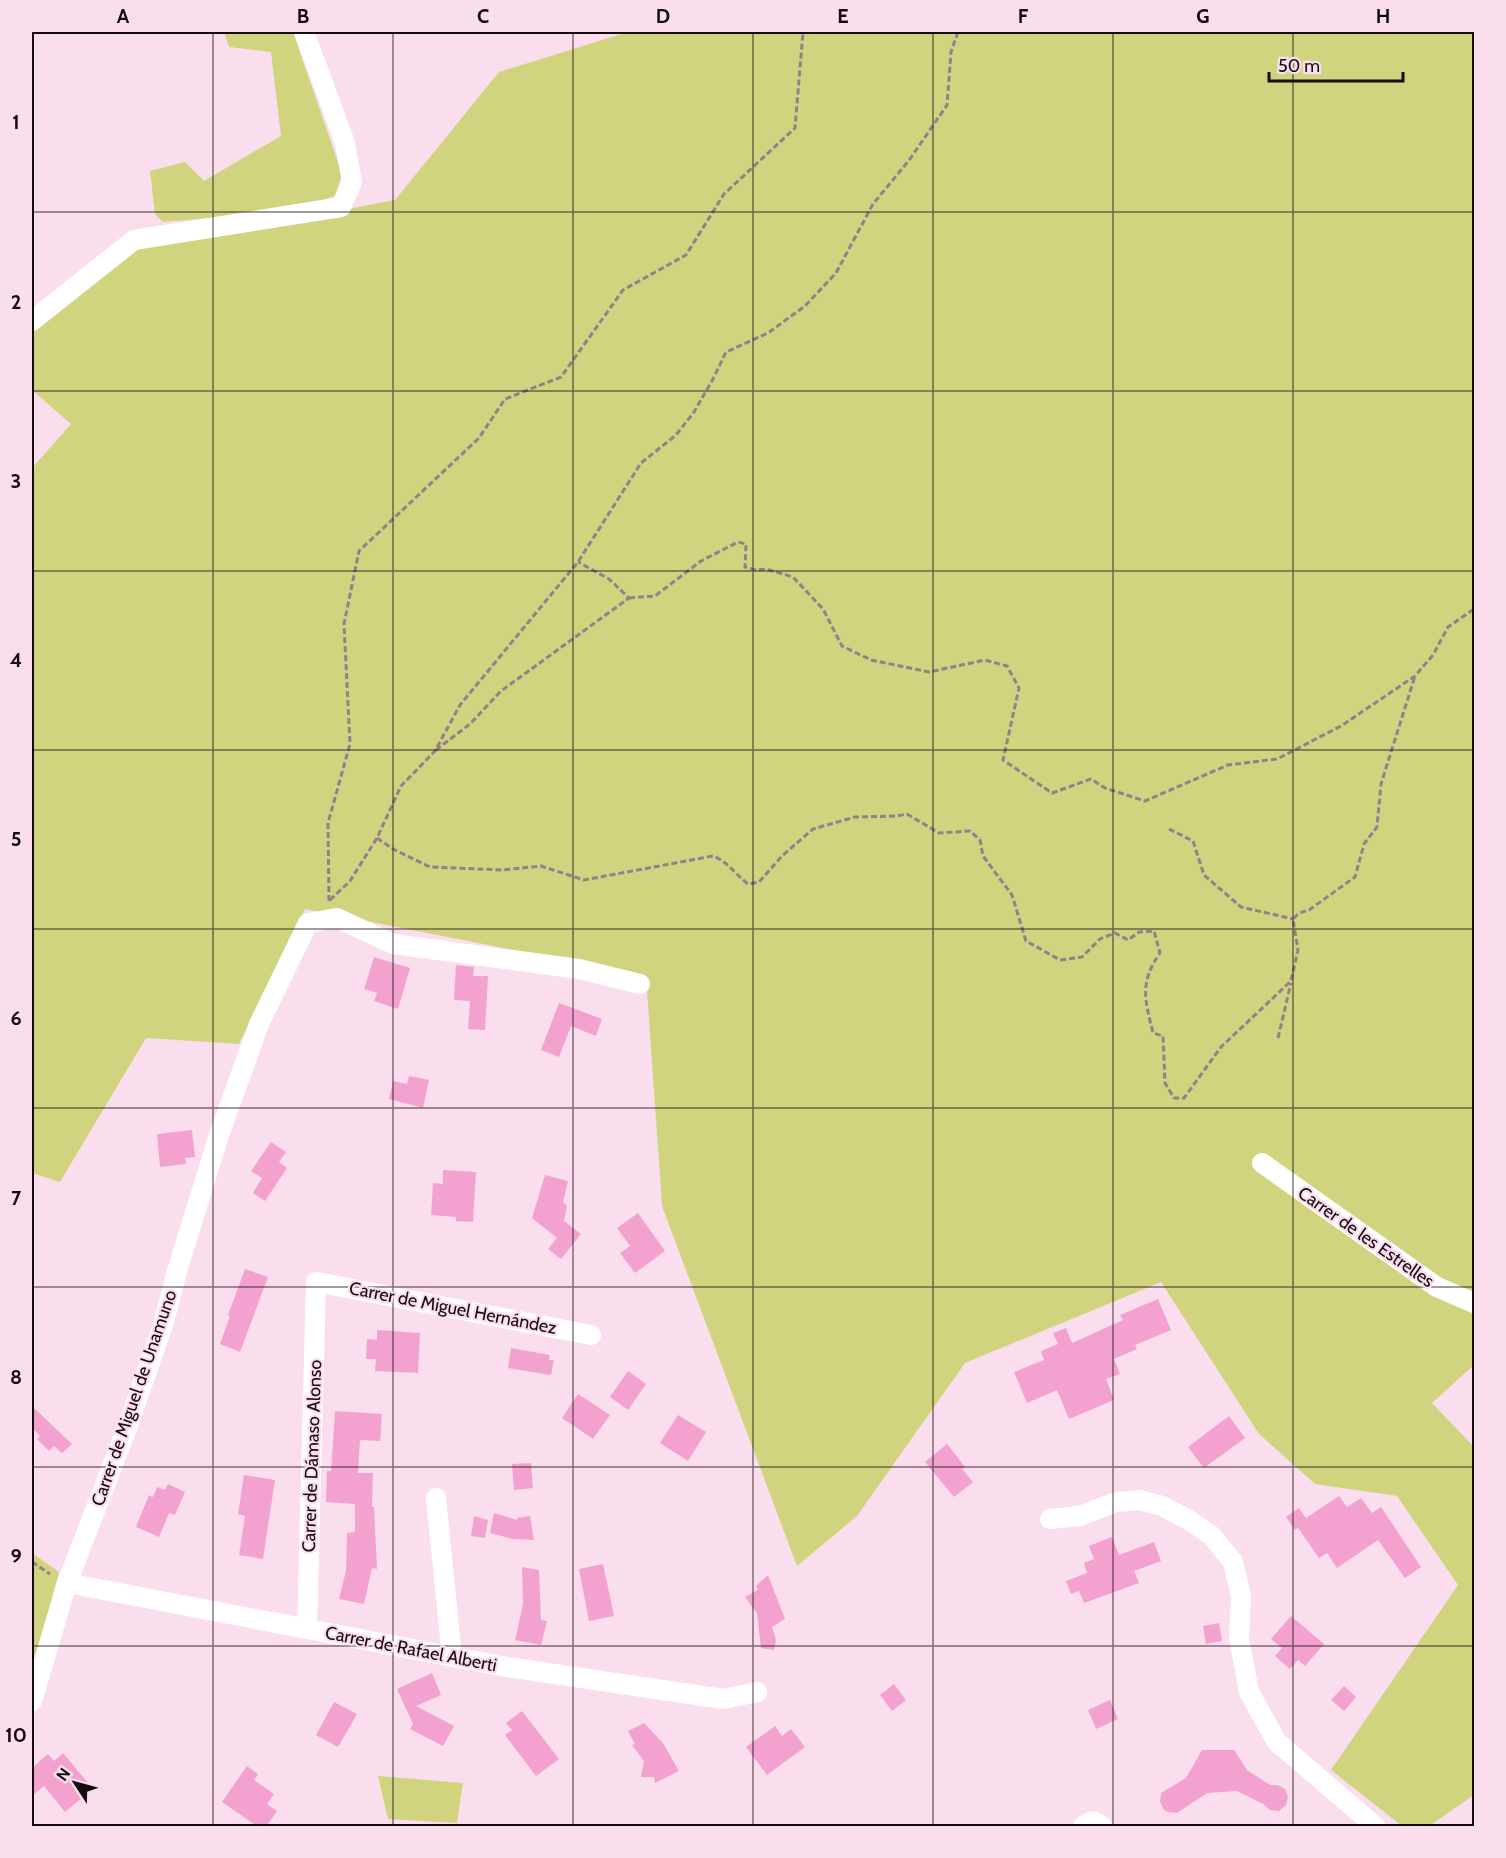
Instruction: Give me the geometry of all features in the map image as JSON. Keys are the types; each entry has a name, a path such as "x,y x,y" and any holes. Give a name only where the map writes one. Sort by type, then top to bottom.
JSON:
{"street":[{"path":"32,321 135,240 341,207 352,182 345,143 304,32"},
{"path":"308,923 337,918 393,944 579,969 640,984"},
{"name":"Carrer de Miguel de Unamuno","path":"32,1701 68,1583 129,1423 164,1322 177,1271 220,1132 259,1024 308,923"},
{"name":"Carrer de les Estrelles","path":"1262,1163 1437,1287 1474,1303"},
{"name":"Carrer de Miguel Hernández","path":"316,1282 591,1335"},
{"name":"Carrer de Dámaso Alonso","path":"307,1629 316,1282"},
{"path":"436,1498 452,1657"},
{"path":"1050,1519 1080,1516 1116,1502 1139,1500 1162,1506 1189,1520 1212,1536 1233,1562 1241,1596 1239,1638 1249,1692 1277,1743 1375,1827"},
{"name":"Carrer de Rafael Alberti","path":"68,1583 501,1666 723,1699 757,1692"},
{"path":"1083,1827 1093,1821 1102,1827"}],"path":[{"path":"329,901 328,823 350,744 344,624 359,551 479,438 505,399 561,377 622,290 686,255 724,194 795,128 803,32"},
{"path":"435,751 460,705 578,562 641,463 676,435 694,412 726,352 768,333 805,306 836,273 873,204 910,159 947,105 951,52 958,32"},
{"path":"308,923 350,881 377,838 401,786 435,751 470,724 501,691 629,598 655,596 701,561 738,542 746,544 745,567 756,570 766,569 793,578 823,609 842,646 871,660 929,672 986,660 1007,666 1019,688 1002,760 1052,793 1091,779 1105,788 1145,801 1227,765 1277,759 1341,726 1415,676 1432,655 1448,627 1474,609"},
{"path":"578,562 609,579 629,598"},
{"path":"1293,920 1299,913 1309,910 1355,877 1364,844 1377,827 1382,784 1415,676"},
{"path":"377,838 393,849 430,867 502,870 541,866 584,880 713,856 724,860 735,874 748,884 759,882 782,856 813,829 855,817 907,814 939,833 970,831 980,840 983,856 1012,895 1026,940 1060,960 1082,957 1100,939 1115,933 1128,940 1139,932 1154,931 1160,954 1150,968 1144,998 1153,1033 1163,1036 1165,1083 1174,1098 1184,1098 1221,1047 1291,981"},
{"path":"1169,829 1194,841 1204,874 1241,907 1293,920"},
{"path":"1278,1038 1298,950 1293,920"}],"green space":[{"path":"224,32 293,32 342,174 335,196 289,211 163,222 155,214 150,171 185,162 204,181 281,136 271,52 229,47"},
{"path":"628,32 1474,32 1474,1365 1432,1403 1474,1447 1474,1795 1429,1826 1402,1826 1331,1770 1458,1585 1397,1496 1315,1484 1259,1434 1161,1282 965,1363 857,1516 797,1566 662,1206 646,976 305,909 239,1044 146,1038 60,1182 32,1173 32,468 71,424 32,390 32,332 132,250 395,200 499,72"},
{"path":"32,1553 59,1572 32,1674"},
{"path":"378,1776 463,1783 457,1823 388,1819"}],"building":[{"path":"374,957 410,968 398,1009 374,1001 377,993 364,989"},
{"path":"456,965 474,967 473,976 488,976 485,1030 468,1029 470,1001 454,1000"},
{"path":"559,1003 602,1019 596,1036 571,1026 559,1057 541,1050"},
{"path":"409,1076 429,1080 423,1108 389,1099 393,1081 407,1084"},
{"path":"192,1130 195,1157 185,1158 186,1164 160,1167 157,1134"},
{"path":"271,1142 286,1152 279,1162 287,1168 265,1201 253,1193 262,1178 251,1171"},
{"path":"443,1170 476,1172 473,1222 456,1221 456,1217 431,1215 433,1183 443,1184"},
{"path":"545,1175 568,1181 563,1202 567,1206 564,1221 581,1234 561,1259 548,1249 557,1238 532,1218"},
{"path":"638,1213 665,1251 635,1273 620,1253 630,1246 617,1228"},
{"path":"245,1269 268,1277 240,1352 220,1344"},
{"path":"1158,1299 1171,1330 1135,1345 1137,1349 1114,1359 1120,1374 1106,1379 1114,1400 1069,1419 1057,1390 1027,1403 1014,1372 1044,1360 1041,1351 1058,1344 1053,1333 1066,1328 1072,1343 1123,1320 1120,1315"},
{"path":"377,1330 420,1333 418,1373 375,1371 376,1359 366,1359 367,1339 377,1340"},
{"path":"511,1348 550,1355 549,1360 554,1360 551,1375 508,1368"},
{"path":"628,1371 646,1384 628,1410 610,1397"},
{"path":"578,1394 610,1415 593,1439 562,1418"},
{"path":"32,1406 72,1444 62,1453 54,1446 49,1451 37,1439 40,1436 32,1428"},
{"path":"335,1411 382,1414 380,1441 360,1440 358,1473 373,1473 372,1507 374,1507 377,1569 372,1568 364,1604 339,1599 346,1571 347,1533 355,1532 355,1504 326,1502 327,1471 331,1471"},
{"path":"678,1415 706,1432 688,1461 660,1443"},
{"path":"1229,1416 1245,1438 1204,1468 1188,1447"},
{"path":"947,1444 965,1467 962,1469 973,1482 954,1497 925,1462"},
{"path":"531,1463 533,1488 514,1490 512,1464"},
{"path":"244,1475 275,1480 263,1559 239,1555 245,1516 238,1514"},
{"path":"168,1484 185,1492 175,1515 169,1513 159,1537 136,1527 149,1495 153,1497 157,1487 165,1490"},
{"path":"1339,1496 1347,1507 1361,1498 1372,1513 1381,1507 1421,1567 1405,1578 1378,1540 1337,1568 1327,1553 1319,1558 1298,1528 1295,1530 1286,1517 1299,1508 1306,1518"},
{"path":"494,1513 517,1520 517,1518 530,1516 534,1540 513,1539 490,1533"},
{"path":"474,1516 488,1520 485,1538 471,1536"},
{"path":"1112,1537 1119,1555 1154,1542 1161,1561 1134,1571 1139,1583 1084,1603 1079,1591 1071,1594 1066,1581 1087,1573 1084,1563 1094,1559 1089,1546"},
{"path":"603,1564 614,1616 589,1621 579,1569"},
{"path":"522,1567 539,1570 541,1620 547,1621 541,1645 515,1640 523,1604"},
{"path":"768,1575 785,1619 772,1627 776,1640 774,1650 761,1648 757,1613 745,1597 758,1590 756,1586"},
{"path":"1291,1616 1324,1644 1305,1666 1298,1660 1290,1669 1275,1656 1282,1648 1271,1639"},
{"path":"1219,1623 1222,1641 1206,1644 1203,1626"},
{"path":"432,1673 441,1695 416,1706 454,1726 443,1746 410,1729 413,1724 397,1689"},
{"path":"894,1684 906,1700 892,1711 880,1695"},
{"path":"1344,1686 1356,1697 1344,1711 1331,1700"},
{"path":"1110,1700 1118,1719 1096,1729 1088,1710"},
{"path":"334,1702 357,1714 338,1747 316,1735"},
{"path":"522,1711 559,1759 536,1776 505,1735 512,1730 506,1723"},
{"path":"644,1723 663,1743 679,1771 655,1783 654,1777 641,1777 644,1761 632,1745 635,1744 628,1731"},
{"path":"775,1726 782,1736 791,1729 805,1747 767,1775 746,1747"},
{"path":"1202,1750 1234,1750 1247,1770 1270,1785 1278,1785 1285,1789 1288,1797 1286,1805 1279,1811 1270,1810 1237,1791 1207,1793 1177,1813 1164,1810 1160,1802 1161,1793 1186,1778"},
{"path":"63,1753 93,1789 65,1812 44,1786 32,1796 32,1768 48,1754 54,1761"},
{"path":"247,1766 258,1774 254,1780 274,1794 267,1804 277,1811 266,1827 258,1827 222,1802"}]}
